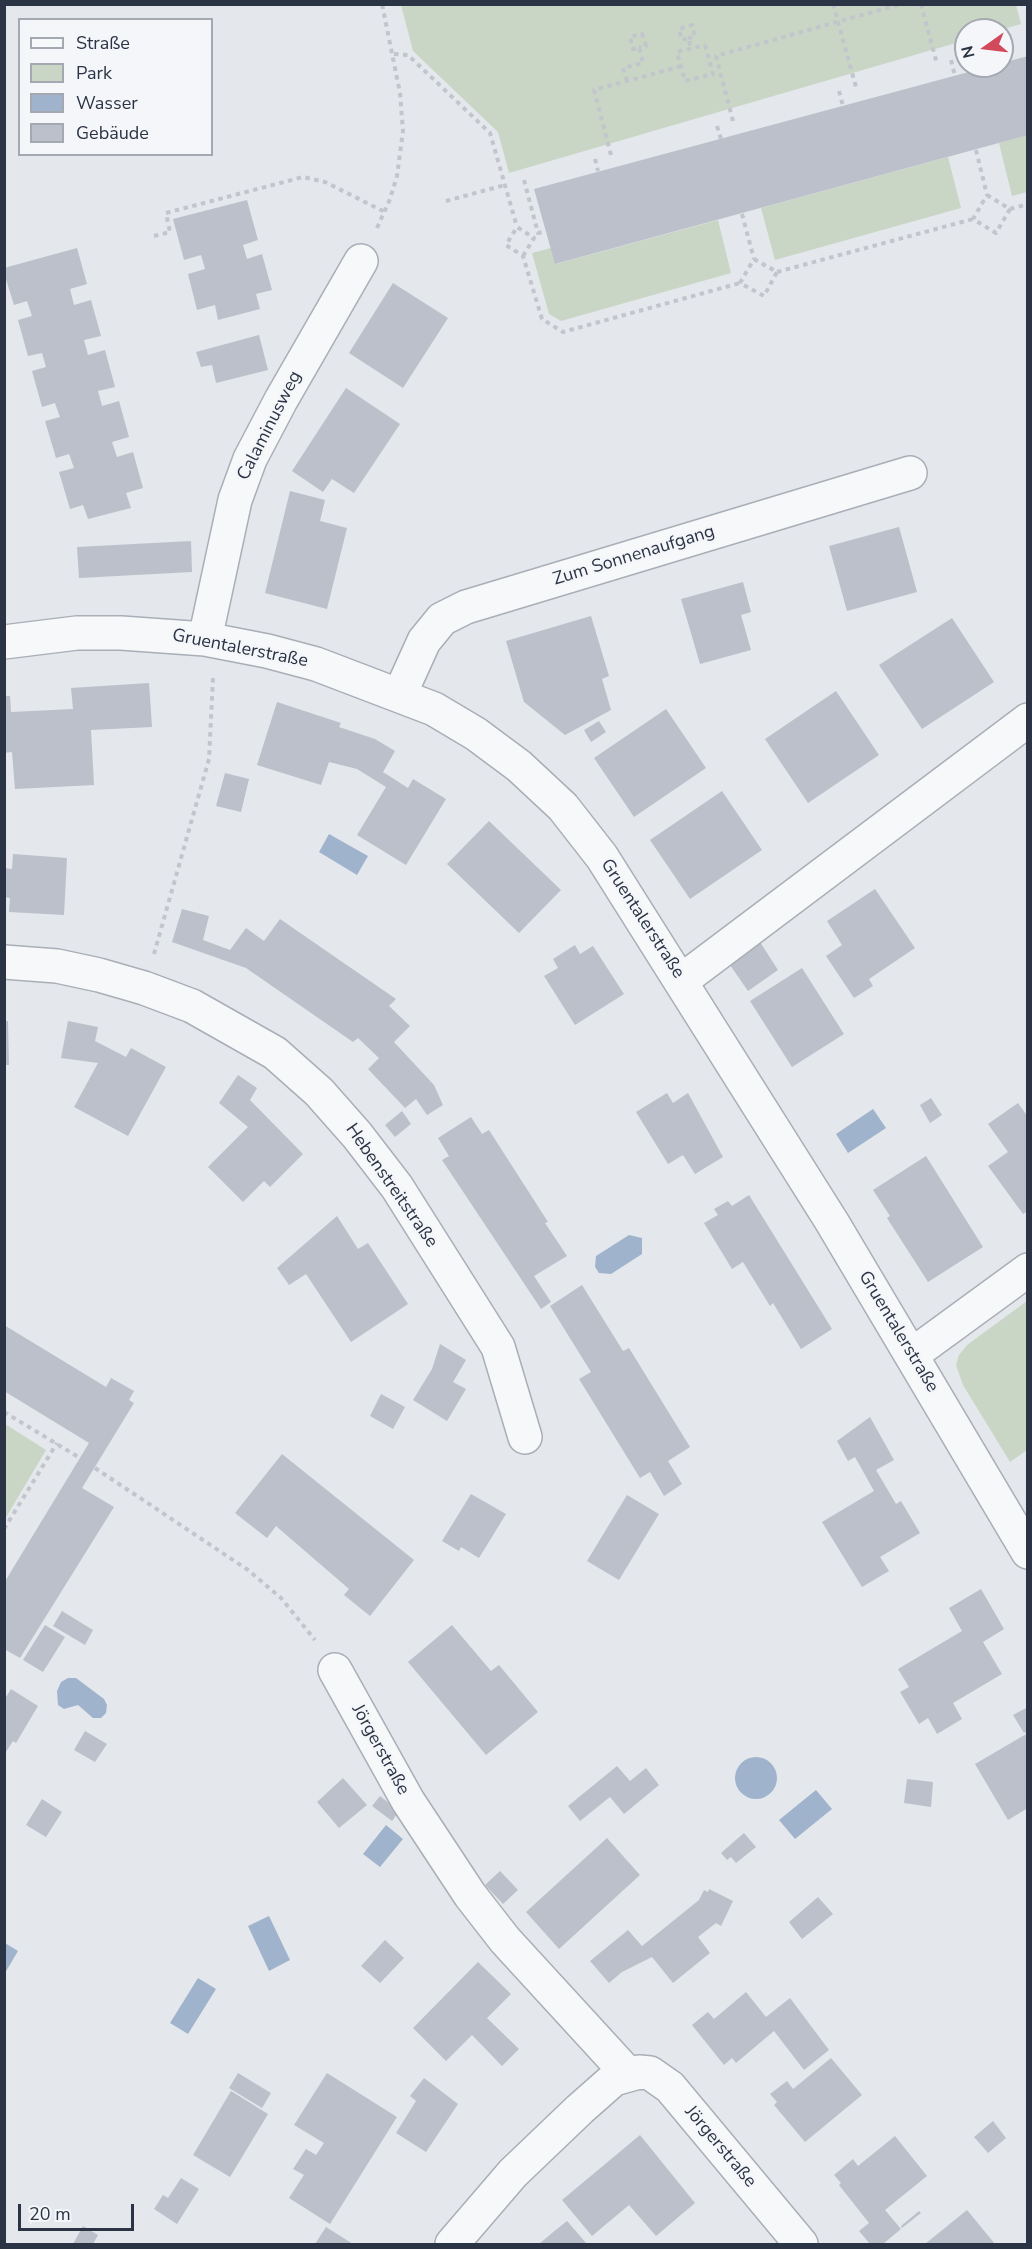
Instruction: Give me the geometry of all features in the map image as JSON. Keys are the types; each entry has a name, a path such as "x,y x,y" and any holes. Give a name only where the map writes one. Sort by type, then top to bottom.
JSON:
{"street":[{"name":"Calaminusweg","path":"209,653 235,500 250,459 361,261"},
{"name":"Zum Sonnenaufgang","path":"400,694 424,641 442,620 466,607 910,473"},
{"name":"Gruentalerstraße","path":"4,642 77,633 121,633 209,653 267,651 316,664 400,694 434,709 476,734 519,766 563,807 602,857 913,1354 1028,1552"},
{"path":"681,981 722,952 836,862 1028,720"},
{"name":"Hebenstreitstraße","path":"4,962 57,966 99,975 144,988 192,1006 275,1053 319,1092 357,1134 397,1187 498,1347 525,1437"},
{"path":"913,1354 1028,1270"},
{"name":"Jörgerstraße","path":"335,1670 408,1801 470,1895 505,1940 627,2073 650,2073 670,2086 801,2244"},
{"path":"452,2244 483,2207 545,2143 614,2079 627,2073"}],"path":[{"path":"361,261 384,212 397,176 402,140 400,93 382,4"},
{"path":"833,4 856,87"},
{"path":"709,58 901,4"},
{"path":"921,4 936,64"},
{"path":"692,25 695,37 688,38 682,40 679,29 692,25"},
{"path":"642,34 646,46 639,47 633,49 630,37 642,34"},
{"path":"688,38 691,48"},
{"path":"705,45 713,74 685,81 677,52 691,48 705,45"},
{"path":"627,81 623,68 643,63 639,47"},
{"path":"393,54 408,56 490,133 517,227 534,238 523,256"},
{"path":"716,56 733,122"},
{"path":"951,60 954,72"},
{"path":"611,155 594,90 682,66"},
{"path":"839,91 843,106"},
{"path":"717,126 721,139"},
{"path":"754,259 777,272 973,219 987,195 976,150"},
{"path":"595,159 598,171"},
{"path":"154,236 170,232 166,213 303,177 325,182 384,212"},
{"path":"524,180 538,233 546,231"},
{"path":"446,201 505,185"},
{"path":"987,195 1010,208 1028,204"},
{"path":"973,219 996,233 1010,208"},
{"path":"740,283 754,259 742,213"},
{"path":"517,227 506,245 523,256 542,319 563,332 740,283 764,296 777,272"},
{"path":"153,958 208,759 209,653"},
{"path":"4,1412 80,1458"},
{"path":"4,1529 57,1443"},
{"path":"95,1468 248,1570 280,1599 308,1630 335,1670"}],"green space":[{"path":"401,5 1016,5 1021,24 1014,26 1014,18 954,18 954,43 509,173 498,132 413,51"},
{"path":"1027,135 1027,192 1012,196 999,143"},
{"path":"948,157 961,208 775,260 761,208"},
{"path":"718,220 731,273 561,321 549,314 532,253 551,248 556,264"},
{"path":"1027,1301 1027,1450 1010,1462 963,1385 956,1365 959,1355 967,1345"},
{"path":"5,1424 46,1450 5,1519"}],"water":[{"path":"329,834 368,856 357,875 319,852"},
{"path":"873,1109 886,1128 848,1153 836,1134"},
{"path":"629,1235 642,1238 642,1254 611,1274 599,1273 595,1267 596,1256"},
{"path":"68,1678 76,1678 104,1699 107,1705 106,1713 101,1718 93,1718 78,1705 64,1709 58,1705 57,1691 61,1682"},
{"path":"756,1757 771,1763 777,1778 771,1793 756,1799 741,1793 735,1778 741,1763"},
{"path":"816,1790 832,1809 795,1839 779,1820"},
{"path":"386,1825 403,1839 380,1867 363,1854"},
{"path":"269,1916 290,1960 269,1971 248,1926"},
{"path":"5,1943 18,1951 4,1973"},
{"path":"198,1978 216,1989 188,2034 170,2023"}],"building":[{"path":"1028,56 1028,135 555,264 534,189 954,76 954,78 1014,78 1014,60"},
{"path":"247,200 258,240 243,245 247,259 262,254 272,290 256,294 260,309 218,320 215,305 197,310 188,274 205,269 201,255 184,260 173,219"},
{"path":"77,248 87,284 70,289 74,305 91,300 101,336 84,340 88,355 105,350 115,387 98,391 102,406 119,401 129,437 112,442 117,457 133,452 143,488 126,493 131,508 88,519 83,505 70,509 59,472 74,468 69,454 56,458 45,421 60,417 55,403 42,407 32,371 46,367 42,353 28,356 18,320 32,316 27,301 14,305 4,273 4,268"},
{"path":"393,283 448,318 403,388 349,353"},
{"path":"259,335 268,370 216,383 212,365 201,367 196,352"},
{"path":"346,388 400,424 354,493 332,479 323,492 292,471"},
{"path":"290,491 325,500 320,521 347,528 327,609 265,593"},
{"path":"899,527 917,592 847,611 829,546"},
{"path":"191,541 192,572 79,578 77,547"},
{"path":"743,582 751,612 741,615 751,650 700,664 681,599"},
{"path":"591,616 609,676 602,679 611,710 565,735 524,702 506,641"},
{"path":"952,618 994,682 922,729 879,665"},
{"path":"149,683 152,727 91,730 94,785 15,789 12,752 4,753 4,696 10,696 11,712 73,709 71,688"},
{"path":"836,691 879,755 808,803 765,739"},
{"path":"277,702 341,723 339,727 375,739 395,751 383,772 408,788 413,779 446,799 406,865 357,835 386,787 357,769 329,762 321,785 257,765"},
{"path":"666,709 706,768 634,817 594,758"},
{"path":"599,721 606,732 591,742 584,730"},
{"path":"225,773 249,779 241,812 216,806"},
{"path":"722,791 762,850 690,899 650,840"},
{"path":"489,821 561,890 519,933 447,864"},
{"path":"13,854 67,858 64,915 9,912 10,898 4,897 4,868 12,869"},
{"path":"875,889 915,948 869,979 873,986 854,998 826,956 842,945 827,921"},
{"path":"182,909 209,916 203,940 230,950 246,928 264,941 280,919 396,999 389,1006 410,1026 394,1042 434,1085 443,1105 427,1115 416,1099 405,1108 368,1069 379,1058 358,1038 353,1042 246,968 172,942"},
{"path":"760,942 778,970 748,991 730,965"},
{"path":"575,945 580,954 593,946 624,994 575,1025 544,976 558,968 553,959"},
{"path":"802,968 844,1034 792,1067 750,1001"},
{"path":"5,1021 8,1021 9,1065 5,1065"},
{"path":"68,1021 98,1027 95,1041 126,1057 131,1048 166,1067 128,1136 74,1107 98,1063 61,1058"},
{"path":"238,1075 257,1088 250,1100 303,1154 270,1187 264,1181 243,1202 208,1167 248,1127 219,1103"},
{"path":"667,1093 673,1103 688,1093 723,1157 695,1174 683,1155 668,1164 636,1112"},
{"path":"931,1098 942,1115 930,1123 920,1105"},
{"path":"1018,1103 1028,1117 1028,1211 1023,1214 988,1166 1008,1152 988,1124"},
{"path":"402,1111 411,1124 395,1137 385,1125"},
{"path":"471,1117 482,1134 489,1130 567,1256 534,1276 551,1302 541,1309 442,1160 449,1156 438,1138"},
{"path":"926,1156 983,1247 928,1282 887,1218 890,1216 873,1190"},
{"path":"749,1195 832,1329 801,1349 773,1303 770,1306 743,1262 732,1269 704,1223 718,1215 714,1209 728,1201 732,1206"},
{"path":"337,1216 358,1249 368,1243 408,1304 351,1342 306,1274 289,1285 277,1268"},
{"path":"582,1285 623,1351 629,1348 690,1447 668,1461 682,1484 664,1496 650,1472 640,1478 579,1379 591,1372 550,1306"},
{"path":"4,1325 106,1387 111,1378 134,1391 129,1400 134,1403 82,1488 114,1507 20,1658 4,1649 4,1583 89,1443 4,1391"},
{"path":"440,1344 466,1360 453,1382 466,1389 447,1421 413,1400 432,1369"},
{"path":"381,1394 405,1407 393,1429 370,1416"},
{"path":"870,1417 894,1460 876,1470 896,1504 901,1501 920,1533 880,1557 889,1571 862,1587 822,1522 874,1491 855,1457 848,1461 837,1441"},
{"path":"282,1454 414,1560 370,1616 344,1595 349,1589 276,1526 267,1538 235,1513"},
{"path":"471,1494 506,1514 479,1558 461,1547 459,1551 442,1541"},
{"path":"627,1495 659,1514 619,1580 587,1561"},
{"path":"981,1589 1004,1629 983,1642 1002,1674 953,1703 962,1719 937,1734 928,1718 919,1724 900,1692 909,1687 898,1669 962,1631 949,1608"},
{"path":"62,1611 93,1630 85,1645 53,1626"},
{"path":"45,1625 65,1637 43,1672 23,1660"},
{"path":"452,1625 491,1671 499,1665 538,1712 486,1755 408,1662"},
{"path":"11,1689 38,1706 16,1743 13,1741 4,1755 4,1700"},
{"path":"1028,1707 1028,1731 1024,1733 1013,1715"},
{"path":"85,1731 107,1744 95,1762 74,1750"},
{"path":"1028,1733 1028,1808 1008,1820 975,1764"},
{"path":"617,1766 630,1781 646,1768 659,1785 624,1814 610,1797 580,1821 568,1806"},
{"path":"343,1778 367,1805 339,1828 317,1802"},
{"path":"907,1779 933,1782 931,1807 904,1803"},
{"path":"380,1796 399,1811 392,1821 372,1806"},
{"path":"42,1799 62,1812 46,1837 26,1825"},
{"path":"744,1833 756,1847 736,1863 731,1857 727,1860 721,1853"},
{"path":"607,1838 640,1875 559,1949 526,1912"},
{"path":"500,1871 518,1890 503,1904 485,1885"},
{"path":"709,1889 733,1901 721,1926 716,1923 698,1937 710,1953 673,1983 652,1957 622,1972 609,1983 590,1961 628,1930 642,1946 699,1900 704,1890 708,1892"},
{"path":"818,1897 833,1914 802,1939 789,1922"},
{"path":"385,1940 404,1958 380,1983 361,1966"},
{"path":"478,1962 511,1994 487,2018 519,2049 502,2066 472,2035 446,2061 413,2028"},
{"path":"746,1992 766,2017 790,1998 829,2050 804,2070 774,2031 736,2063 732,2058 724,2065 692,2025 708,2012 714,2019"},
{"path":"831,2058 862,2095 805,2142 774,2105 777,2102 770,2094 787,2081 793,2089"},
{"path":"238,2073 271,2093 262,2108 229,2088"},
{"path":"327,2073 397,2117 330,2224 289,2198 304,2175 293,2169 306,2149 316,2155 324,2143 294,2125"},
{"path":"424,2078 458,2104 426,2152 396,2133 416,2101 410,2096"},
{"path":"231,2091 268,2114 230,2177 193,2155"},
{"path":"993,2121 1006,2138 988,2153 974,2137"},
{"path":"640,2135 695,2203 656,2236 629,2205 592,2236 562,2200"},
{"path":"895,2136 927,2176 885,2210 901,2229 883,2244 870,2244 859,2231 869,2223 839,2185 841,2183 834,2175 853,2159 858,2166"},
{"path":"181,2178 199,2189 177,2224 154,2209 163,2195 168,2198"},
{"path":"967,2210 995,2244 925,2244"},
{"path":"919,2211 921,2213 902,2228 901,2226"},
{"path":"567,2221 587,2244 539,2244 552,2233"},
{"path":"83,2226 98,2235 93,2244 73,2244"},
{"path":"326,2227 353,2244 315,2244"}]}
